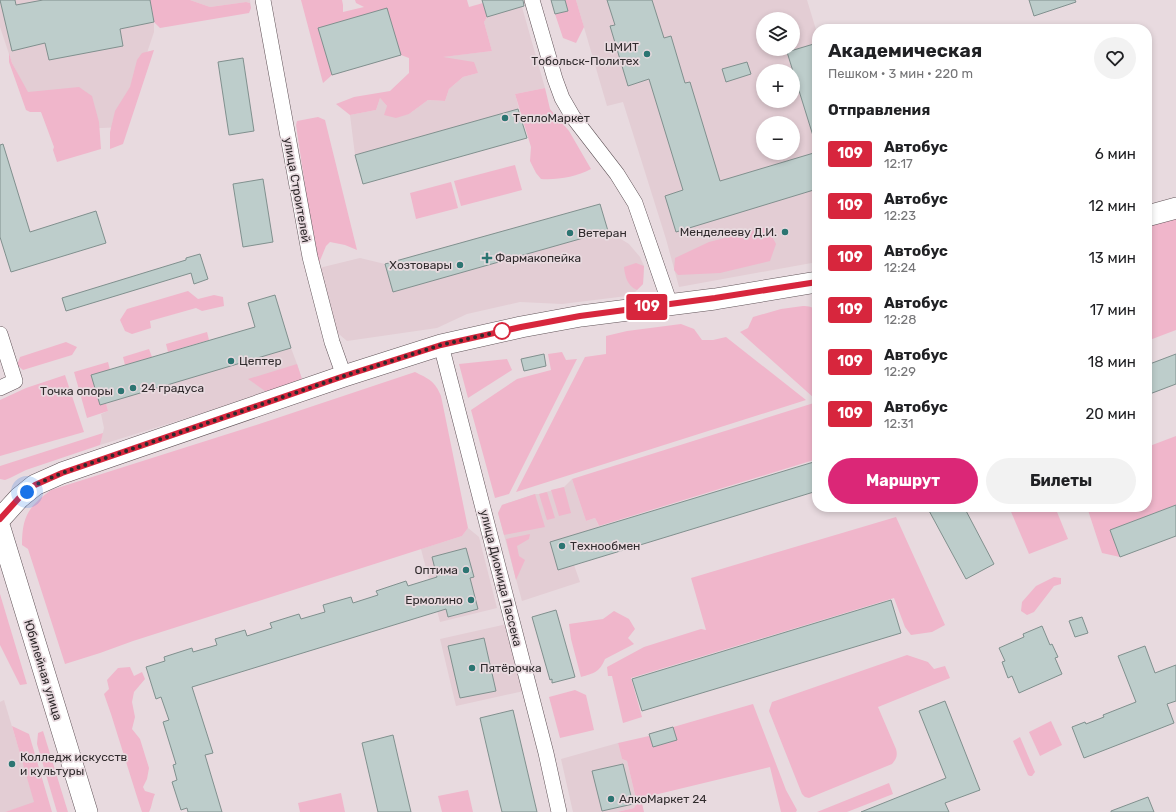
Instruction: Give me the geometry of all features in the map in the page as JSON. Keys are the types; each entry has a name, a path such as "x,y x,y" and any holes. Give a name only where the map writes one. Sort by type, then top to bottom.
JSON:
{"main road":[{"path":"1152,215 1176,208"},
{"path":"0,519 19,498 35,485 62,473 344,376 441,345 573,317 715,298 812,283"},
{"name":"Юбилейная улица","path":"0,528 87,812"}],"street":[{"name":"улица Строителей","path":"264,0 310,257 330,334 344,376"},
{"path":"532,0 562,98 573,117 617,174 635,203 670,304"},
{"path":"0,334 15,381 0,388"},
{"name":"улица Диомида Пассека","path":"441,345 546,753 559,812"}],"shaded area":[{"path":"0,0 150,0 154,22 154,32 122,127 61,130 55,127 33,104 12,63 0,27"},
{"path":"150,0 190,0 210,7 246,2 250,3 251,8 249,13 160,28 154,22"},
{"path":"190,0 250,0 251,8 250,3 246,2 210,7"},
{"path":"301,0 342,0 343,12 364,7 356,3 355,0 467,0 469,7 483,3 487,17 484,22 492,51 443,57 474,62 478,73 463,77 449,89 445,101 428,100 409,114 396,118 384,115 387,106 380,98 376,110 350,115 336,104 354,97 390,91 409,73 409,58 401,55 332,75 323,83"},
{"path":"520,0 545,88 515,94 519,109 355,155 350,115 376,110 380,98 387,106 409,114 428,100 445,101 449,89 463,77 478,73 441,57 492,51 484,22 487,17 519,7"},
{"path":"565,0 576,0 584,27 576,43 563,38 555,14 568,11"},
{"path":"576,0 807,0 814,24 812,24 812,263 679,287 666,239 623,102 607,106"},
{"path":"154,50 123,144 110,149 110,132 115,111 130,87 137,60 142,53"},
{"path":"9,53 12,63 28,92 79,87 92,96 99,122 101,149 57,162 53,150 54,147 41,112 30,112 26,110 9,62"},
{"path":"545,88 550,109 569,131 591,169 573,176 554,179 541,179 536,173 530,161 531,147 515,94"},
{"path":"318,117 325,120 357,250 345,245 330,242 326,246 319,263 310,214 305,203 306,192 296,125 297,121"},
{"path":"515,165 522,190 461,206 454,181"},
{"path":"451,182 458,208 416,219 410,193"},
{"path":"1176,218 1176,330 1152,339 1152,224"},
{"path":"767,227 776,244 770,261 720,273 678,275 674,270 675,258 709,242"},
{"path":"608,231 629,244 640,257 644,266 643,284 633,294 562,304 520,302 467,314 437,328 347,341 333,329 319,268 360,258 385,264 393,291"},
{"path":"636,263 644,266 643,284 637,290 629,283 624,267"},
{"path":"188,291 198,299 214,295 223,297 224,306 202,311 196,308 150,321 151,328 132,334 125,331 120,320 127,309"},
{"path":"803,306 812,308 812,396 740,332 748,328 753,317 781,309"},
{"path":"681,324 694,329 702,340 713,340 726,337 806,400 516,492 585,357 606,354 606,336 627,331"},
{"path":"207,332 209,340 168,352 166,344"},
{"path":"66,342 77,347 72,355 23,370 17,365 20,357"},
{"path":"291,348 303,382 100,445 104,428 101,414 108,411 106,403"},
{"path":"149,349 152,357 125,365 123,357"},
{"path":"562,352 566,360 577,359 509,494 495,498 471,410 517,379 551,370 548,354"},
{"path":"507,359 512,370 468,398 459,364"},
{"path":"108,362 110,370 100,405 106,403 108,411 87,418 74,372"},
{"path":"297,364 303,382 268,393 248,379"},
{"path":"415,372 431,381 441,396 468,528 462,536 65,664 28,549 22,545 23,527 28,513 43,496 51,490 253,426"},
{"path":"65,375 84,432 0,456 0,400 26,388"},
{"path":"812,404 812,461 599,526 595,518 586,521 572,479"},
{"path":"103,433 100,445 26,470 5,480 0,479 0,466"},
{"path":"1176,436 1176,505 1110,530 1120,557 1102,553 1089,512 1152,512 1152,445"},
{"path":"572,479 586,521 595,518 599,527 550,543 558,570 574,565 580,582 522,601 498,513 502,505 535,494 564,487"},
{"path":"564,487 571,513 559,516 551,490"},
{"path":"547,492 555,518 547,520 539,494"},
{"path":"535,494 545,527 504,535 498,513 502,505"},
{"path":"1011,512 1057,512 1068,539 1029,554"},
{"path":"896,517 945,625 932,632 911,635 905,627 894,598 631,678 642,717 623,723 612,676 608,676 607,667 644,647 701,629 706,630 691,578"},
{"path":"468,528 479,537 497,608 440,622 421,549 462,536"},
{"path":"530,534 529,539 517,546 519,556 525,560 516,580 506,539"},
{"path":"1054,577 1061,578 1061,584 1054,586 1034,612 1027,615 1021,611 1022,602 1036,586"},
{"path":"0,594 27,684 20,685 0,645"},
{"path":"614,611 629,619 635,629 628,638 634,644 605,659 601,667 596,672 581,677 571,639 569,624 603,619"},
{"path":"507,624 524,691 456,706 440,639"},
{"path":"907,655 928,662 934,669 945,666 950,678 878,707 897,751 896,759 892,764 809,798 805,797 802,794 769,711 772,702"},
{"path":"130,667 134,676 142,672 145,679 134,692 132,702 135,717 132,729 140,739 149,768 147,779 143,787 145,791 155,794 149,812 142,812 104,694 109,689 107,680 118,668"},
{"path":"575,690 586,695 594,730 560,738 549,697"},
{"name":"Колледж искусств и культуры","path":"4,700 35,803 5,812 0,812 0,702"},
{"path":"753,704 786,790 797,810 796,812 781,812 770,767 641,799 644,812 617,812 634,808 637,803 627,761 622,759 618,743 649,736 649,734"},
{"path":"1051,721 1062,745 1040,756 1029,732"},
{"path":"12,726 29,734 52,812 5,812 34,802"},
{"path":"43,731 68,812 57,812 37,744 38,733"},
{"path":"1020,737 1035,772 1032,776 1028,775 1013,741"},
{"path":"618,743 622,759 627,761 637,803 634,808 617,812 573,812 561,759"},
{"path":"889,783 893,794 847,812 817,812"},
{"path":"468,790 473,812 442,812 438,796"},
{"path":"341,793 345,812 300,812 298,803"}],"building":[{"path":"0,0 15,0 16,5 43,0 150,0 154,22 120,29 123,46 49,60 45,43 12,51"},
{"path":"482,0 523,0 524,6 487,17"},
{"path":"551,0 565,0 568,11 555,14"},
{"path":"607,0 652,0 664,38 671,36 685,83 690,82 720,181 790,160 800,160 800,157 812,153 812,191 676,232 665,196 683,190 649,79 628,86 610,26 615,25"},
{"path":"1029,0 1075,0 1076,2 1034,16"},
{"path":"387,8 401,55 332,75 318,28"},
{"path":"812,44 812,133 800,94 800,64 791,64 788,56 800,56 800,48"},
{"path":"243,58 254,131 229,135 218,62"},
{"path":"747,62 751,74 726,82 722,69"},
{"path":"518,109 527,138 363,184 355,155"},
{"path":"3,144 30,232 96,211 106,243 11,272 0,237 0,145"},
{"path":"263,179 273,242 243,247 233,184"},
{"path":"600,204 608,231 393,292 385,264"},
{"path":"200,254 208,279 194,284 191,273 66,311 62,298 186,260 186,258"},
{"path":"275,295 291,348 100,405 91,375 255,327 248,303"},
{"path":"544,354 546,366 524,371 521,359"},
{"path":"1176,354 1176,384 1152,393 1152,363"},
{"path":"812,463 812,493 558,570 550,542"},
{"path":"1176,505 1176,536 1120,557 1110,530"},
{"path":"930,512 967,512 994,564 966,579"},
{"path":"466,548 474,577 470,578 478,609 448,617 446,609 192,687 213,753 205,755 222,812 188,812 187,808 181,810 172,782 177,780 173,765 176,764 163,722 169,720 161,697 156,699 146,667 165,661 164,657 192,648 193,652 217,645 215,639 245,630 247,636 272,628 270,623 299,614 301,619 325,612 323,605 351,597 353,603 378,595 376,591 406,581 408,586 437,577 432,557"},
{"path":"891,600 901,633 642,711 632,679"},
{"path":"556,610 575,677 552,683 532,617"},
{"path":"1082,617 1088,633 1075,637 1069,621"},
{"path":"1042,626 1050,645 1052,644 1058,657 1055,658 1062,674 1019,693 1012,676 1008,678 1002,662 1005,661 999,648 1024,637 1023,634"},
{"name":"Пятёрочка","path":"484,638 496,691 460,698 448,646"},
{"path":"1145,646 1155,673 1176,665 1176,701 1167,704 1174,723 1084,758 1072,727 1085,722 1086,724 1104,717 1103,715 1136,702 1118,656"},
{"path":"945,701 980,790 945,803 949,812 861,812 946,778 919,711"},
{"path":"513,710 537,812 502,812 500,804 480,718"},
{"path":"673,727 677,740 653,747 649,734"},
{"path":"393,735 411,812 378,812 362,743"},
{"path":"623,764 633,804 602,811 592,771"},
{"path":"1148,797 1154,812 1111,812 1111,811"}],"bus line":[{"name":"109","path":"0,519 19,498 35,485 62,473 344,376 441,345 521,327 580,316 715,298 812,283"}],"place":[{"name":"ЦМИТ Тобольск-Политех","path":"647,54"},
{"name":"ТеплоМаркет","path":"505,118"},
{"name":"Менделееву Д.И.","path":"785,232"},
{"name":"Ветеран","path":"570,233"},
{"name":"Фармакопейка","path":"487,258"},
{"name":"Хозтовары","path":"460,265"},
{"name":"Цептер","path":"231,361"},
{"name":"24 градуса","path":"133,388"},
{"name":"Точка опоры","path":"121,391"},
{"name":"Технообмен","path":"562,546"},
{"name":"Оптима","path":"466,570"},
{"name":"Ермолино","path":"471,600"},
{"name":"Пятёрочка","path":"472,668"},
{"name":"Колледж искусств и культуры","path":"12,764"},
{"name":"АлкоМаркет 24","path":"611,799"}],"route":[{"path":"27,492 35,485 62,473 344,376 441,345 502,331"}]}
